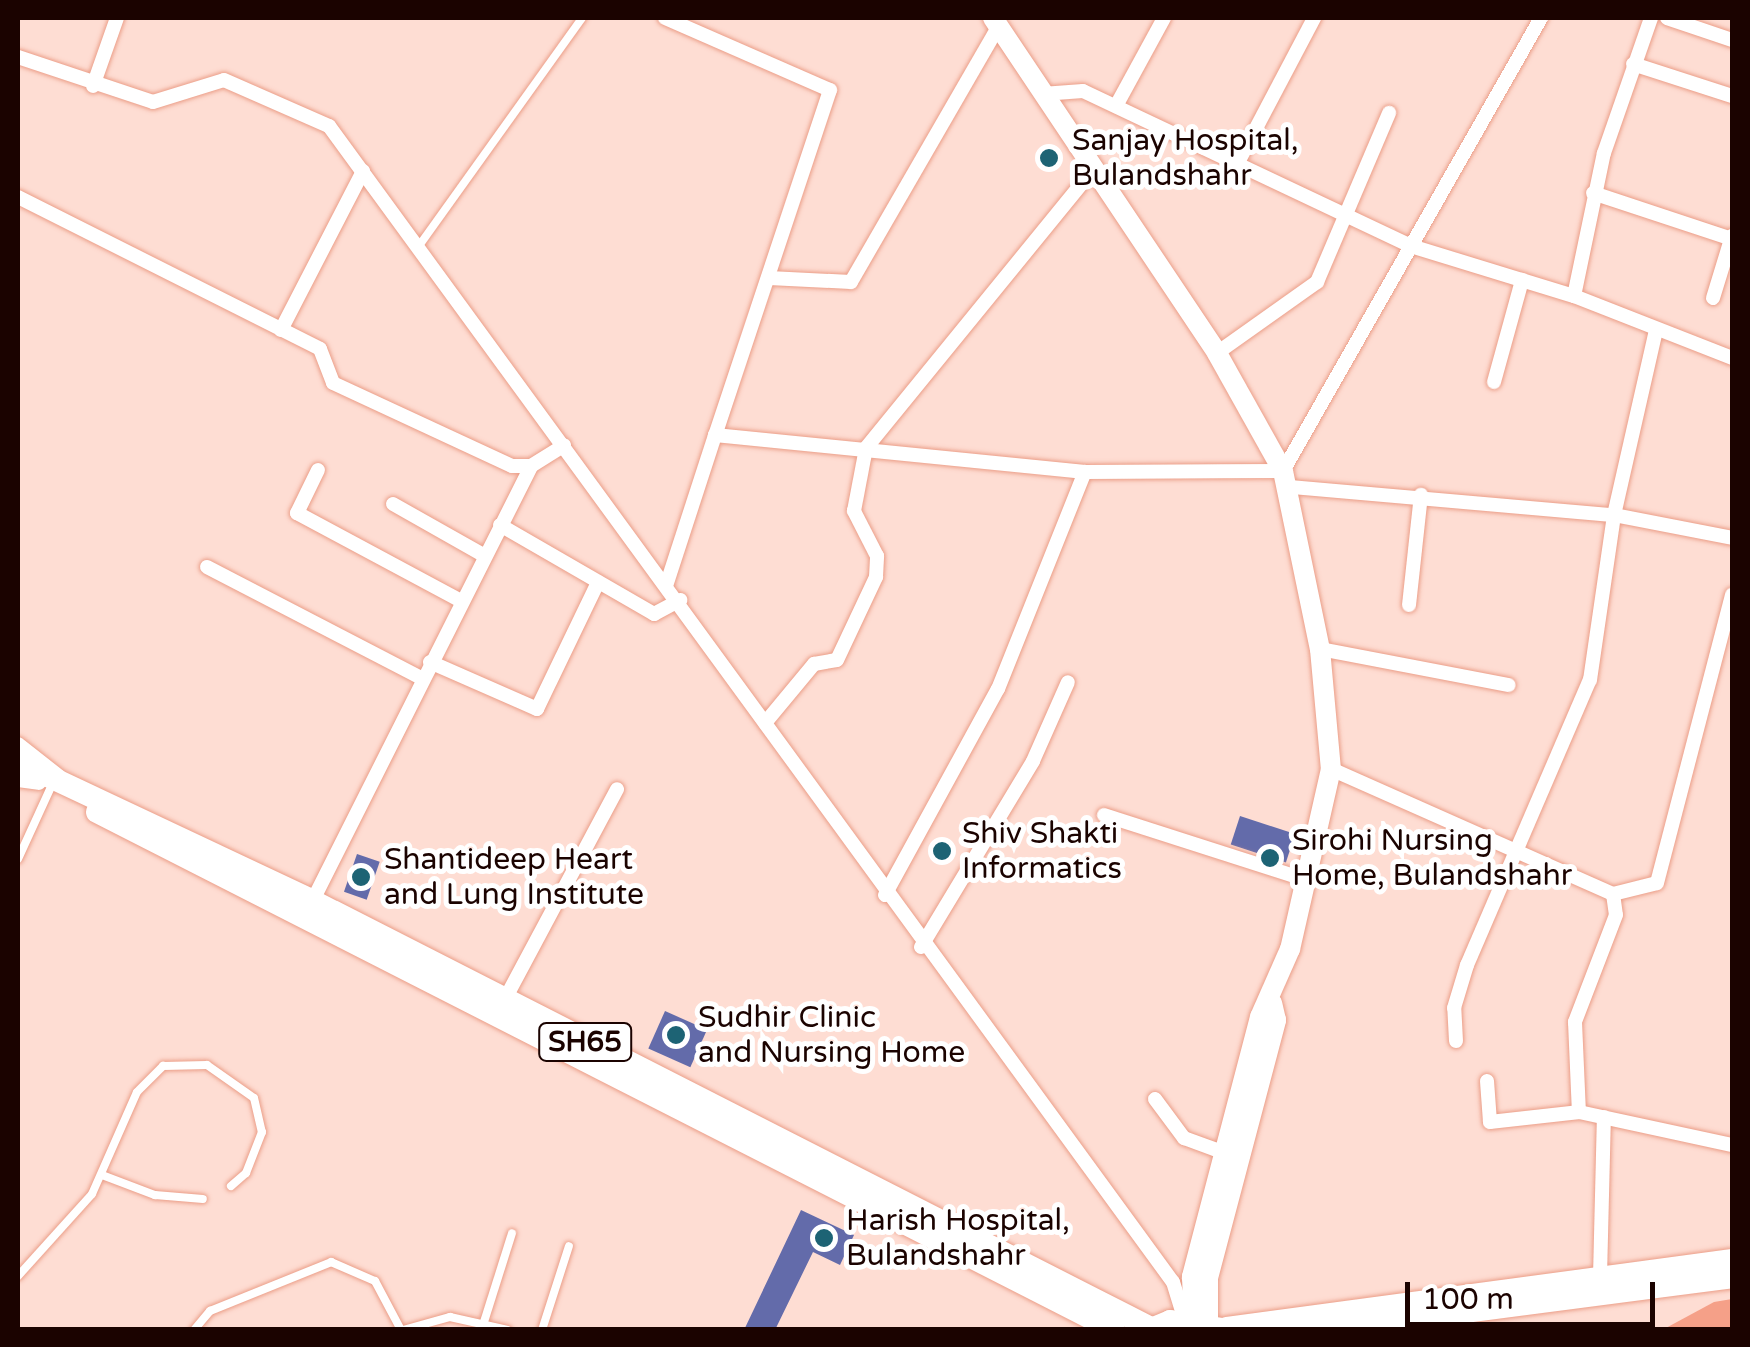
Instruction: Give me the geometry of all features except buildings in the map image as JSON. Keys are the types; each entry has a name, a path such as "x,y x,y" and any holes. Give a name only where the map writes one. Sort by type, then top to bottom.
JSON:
{"main road":[{"name":"SH65","path":"18,763 42,782 504,1001 1150,1329 1732,1260"},
{"name":"SH65","path":"309,909 1114,1330"},
{"path":"1326,1330 1732,1277"}],"street":[{"path":"93,86 117,18"},
{"path":"664,18 830,90 667,583"},
{"path":"1116,106 1164,18"},
{"path":"1235,168 1314,18"},
{"path":"1287,479 1411,246 1541,18"},
{"path":"1574,296 1593,193 1651,18"},
{"path":"1667,18 1732,40"},
{"path":"769,278 850,282 996,22 1216,353 1287,479 1320,649 1331,769 1306,880 1272,1002 1260,1016 1192,1277 1208,1325"},
{"path":"18,57 93,86 153,102 209,80 241,85 329,126 421,242 564,445 680,600 921,946 1208,1325"},
{"path":"1633,64 1732,96"},
{"path":"1042,94 1068,88 1116,106 1235,168 1411,246 1574,296 1732,358"},
{"path":"1216,353 1298,302 1317,282 1389,113"},
{"path":"766,723 814,664 838,660 876,577 877,556 854,511 866,448 1094,168"},
{"path":"281,330 363,170"},
{"path":"1593,193 1732,238 1714,298"},
{"path":"18,197 324,354 333,383 512,466 531,466"},
{"path":"1494,382 1522,280"},
{"path":"1456,1042 1454,1008 1512,845 1578,720 1614,515 1656,330"},
{"path":"715,435 1085,472 1287,479 1614,515 1732,538"},
{"path":"309,909 421,678 531,466 564,445"},
{"path":"318,470 296,513 461,601"},
{"path":"885,895 998,689 1085,472"},
{"path":"1410,605 1421,495"},
{"path":"394,504 484,556"},
{"path":"500,525 654,614 680,600"},
{"path":"207,566 421,678"},
{"path":"430,662 537,709 598,582"},
{"path":"1331,769 1512,845 1613,894 1657,883 1732,594"},
{"path":"1320,649 1509,686"},
{"path":"921,946 1025,774 1068,682"},
{"path":"18,744 42,782"},
{"path":"504,1001 617,788"},
{"path":"1104,815 1306,880"},
{"path":"1579,1112 1575,1022 1616,916 1613,894"},
{"path":"1208,1325 1208,1278 1276,1020 1272,1002"},
{"path":"1488,1081 1490,1122 1579,1112 1732,1145"},
{"path":"1155,1099 1184,1138 1225,1152"},
{"path":"1600,1277 1604,1117"}],"lane":[{"path":"421,242 582,18"},
{"path":"18,859 42,782"},
{"path":"18,1276 102,1176 146,1078 186,1060 238,1082 261,1116 256,1150 231,1186"},
{"path":"102,1176 167,1198 203,1199"},
{"path":"484,1322 512,1233"},
{"path":"542,1330 569,1246"},
{"path":"194,1330 210,1311 332,1262 375,1281 402,1330 450,1318 508,1330"}],"shaded area":[{"path":"1732,1299 1732,1329 1664,1329 1714,1302"}],"place":[{"name":"Sanjay Hospital, Bulandshahr","path":"1049,158"},
{"name":"Shiv Shakti Informatics","path":"942,851"},
{"name":"Sirohi Nursing Home, Bulandshahr","path":"1270,858"},
{"name":"Shantideep Heart and Lung Institute","path":"361,877"},
{"name":"Sudhir Clinic and Nursing Home","path":"676,1035"},
{"name":"Harish Hospital, Bulandshahr","path":"824,1238"}]}
